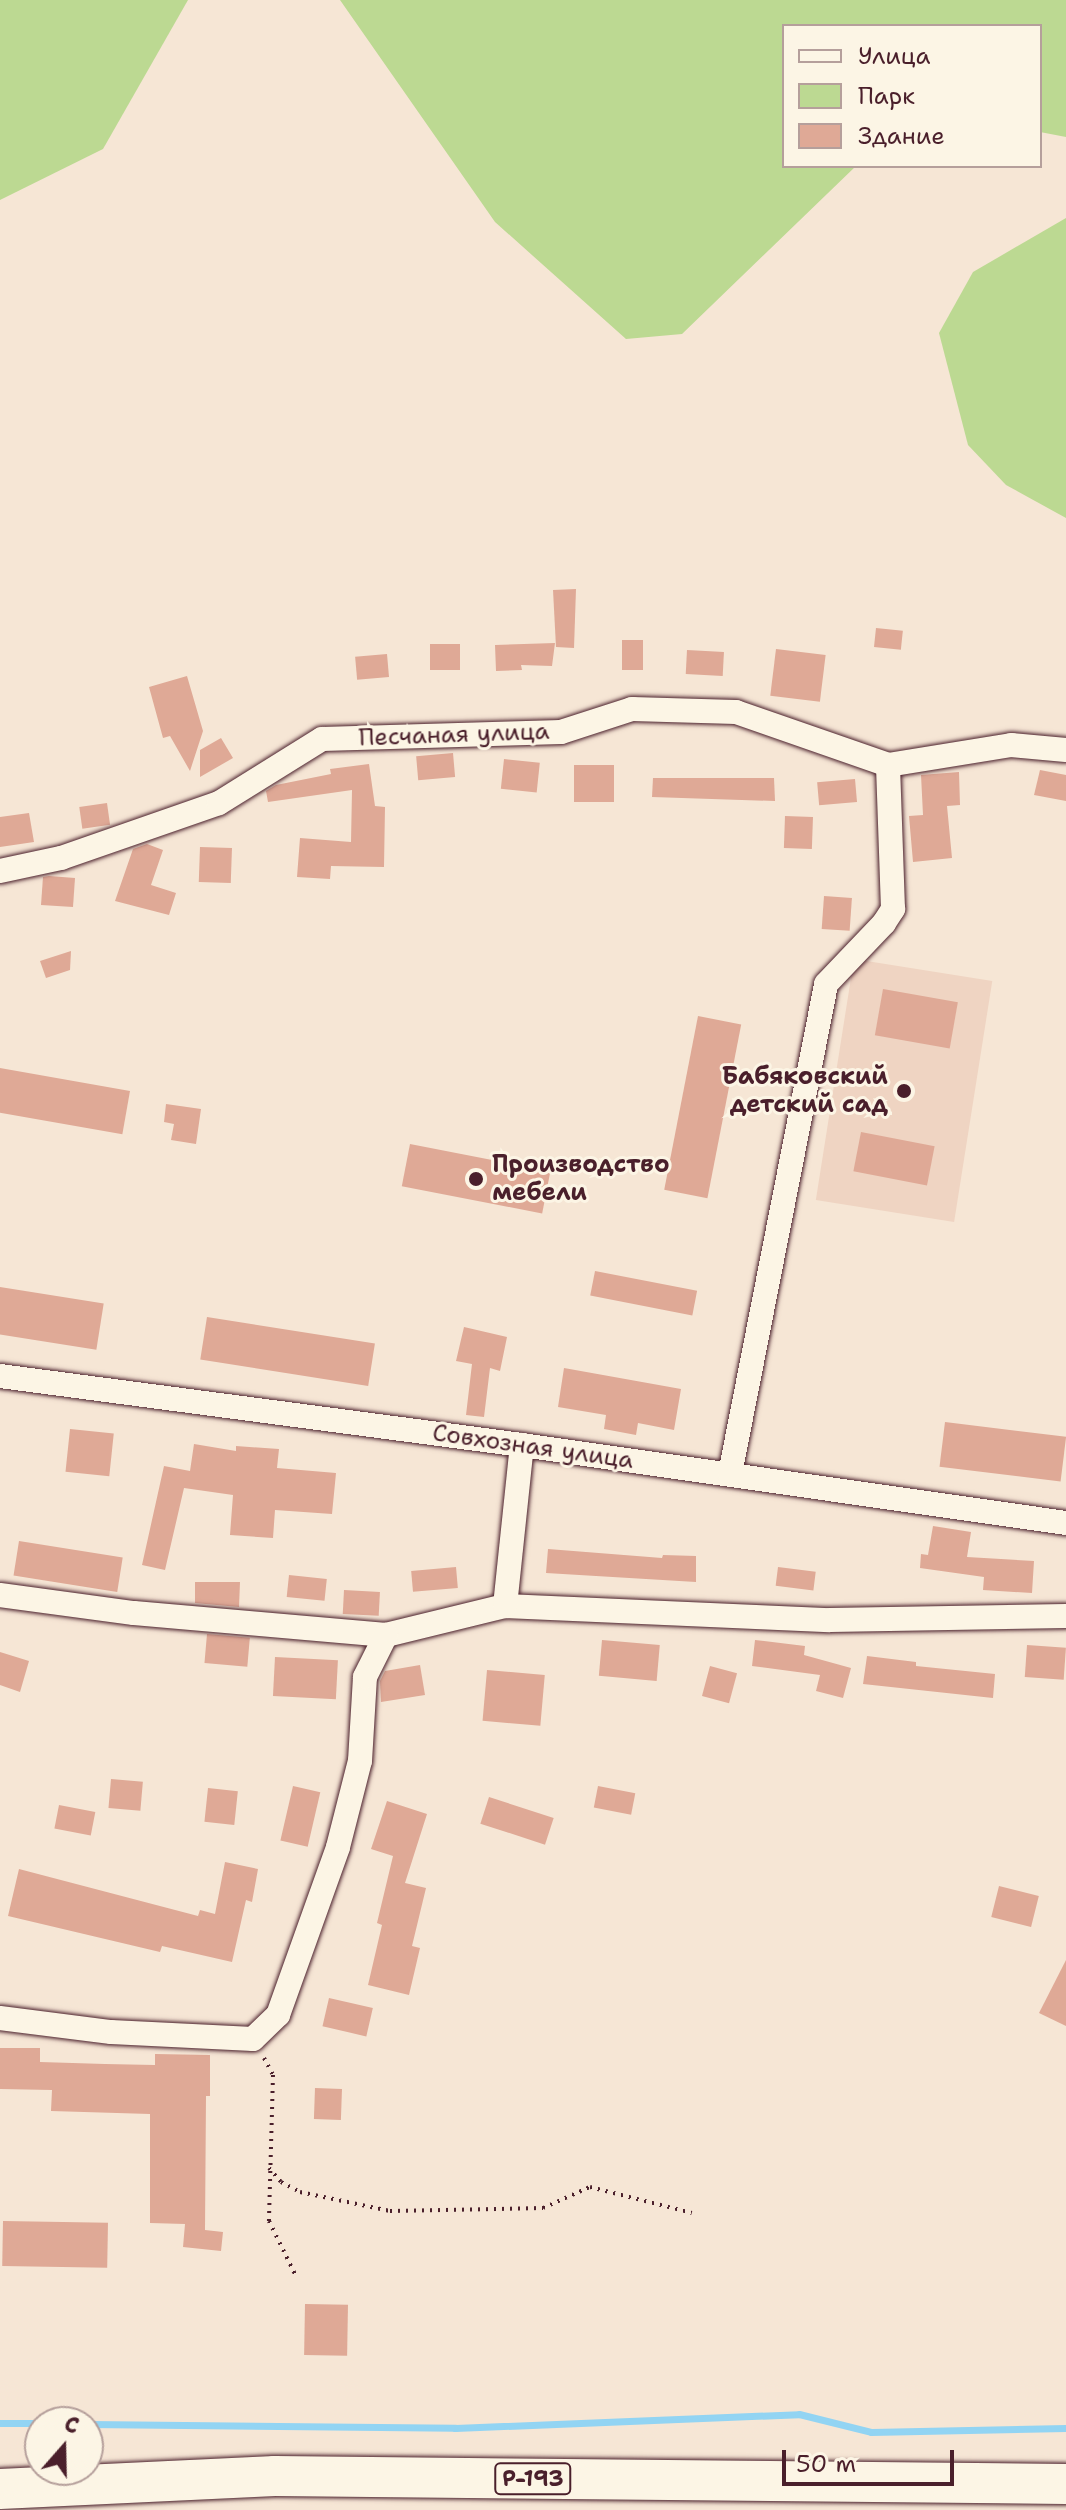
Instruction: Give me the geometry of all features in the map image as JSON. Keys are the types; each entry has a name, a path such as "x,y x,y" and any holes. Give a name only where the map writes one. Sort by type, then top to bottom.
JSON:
{"highway":[{"name":"Р-193","path":"0,2489 275,2476 1066,2484"}],"street":[{"name":"Песчаная улица","path":"0,871 61,858 219,803 322,739 561,732 632,709 736,712 888,765 1011,745 1066,750"},
{"path":"730,1474 826,984 884,923 893,909 888,765"},
{"name":"Совхозная улица","path":"0,1376 522,1445 1066,1523"},
{"path":"505,1606 522,1445"},
{"path":"0,1595 134,1613 386,1635 505,1606 830,1620 1066,1616"},
{"path":"0,2018 111,2032 253,2039 278,2015 338,1847 360,1761 365,1677 386,1635"}],"path":[{"path":"253,2039 273,2075 269,2221 296,2276"},
{"path":"269,2168 281,2182 300,2192 390,2211 543,2208 590,2187 692,2213"}],"shaded area":[{"name":"Бабяковский детский сад","path":"854,959 992,981 954,1222 816,1200"}],"green space":[{"path":"0,0 188,0 103,149 0,200"},
{"path":"340,0 1066,0 1066,137 1042,132 1042,24 782,24 782,168 854,168 682,334 626,339 495,222"},
{"path":"1066,218 1066,518 1006,485 968,445 939,333 973,272"}],"building":[{"path":"576,589 574,648 556,647 553,590"},
{"path":"876,628 903,631 901,650 874,647"},
{"path":"622,640 643,640 643,670 622,670"},
{"path":"555,643 552,666 521,665 522,670 496,671 495,645"},
{"path":"430,644 460,644 460,670 430,670"},
{"path":"776,649 826,655 820,702 770,696"},
{"path":"687,650 724,652 723,676 686,674"},
{"path":"387,654 389,677 357,680 355,657"},
{"path":"187,676 203,731 190,771 170,736 163,738 149,687"},
{"path":"221,738 233,758 200,777 200,750"},
{"path":"453,753 455,777 418,780 416,756"},
{"path":"504,759 540,763 537,793 501,789"},
{"path":"369,764 375,806 385,807 384,867 331,866 330,879 297,877 300,838 351,842 352,790 268,802 266,791 276,785 331,774 330,769"},
{"path":"574,765 614,765 614,802 574,802"},
{"path":"1040,770 1066,775 1066,801 1034,795"},
{"path":"959,772 960,805 947,806 952,858 913,862 909,816 923,815 921,775"},
{"path":"653,778 774,778 775,801 652,797"},
{"path":"855,779 857,802 819,805 817,782"},
{"path":"107,803 110,825 82,829 79,807"},
{"path":"29,813 34,842 0,847 0,817"},
{"path":"785,816 813,817 812,849 784,848"},
{"path":"147,844 163,850 151,885 176,893 169,915 115,901 133,849"},
{"path":"200,847 232,848 231,883 199,882"},
{"path":"43,877 75,878 73,907 41,905"},
{"path":"824,896 852,898 850,931 822,929"},
{"path":"71,951 70,970 46,978 40,961"},
{"path":"883,989 958,1002 950,1048 875,1035"},
{"path":"698,1016 741,1024 707,1198 664,1190"},
{"path":"0,1068 130,1091 122,1134 0,1113"},
{"path":"166,1104 201,1109 196,1144 171,1140 174,1124 164,1122"},
{"path":"861,1132 935,1146 927,1186 853,1171"},
{"name":"Производство мебели","path":"410,1144 550,1171 542,1213 402,1186"},
{"path":"595,1271 697,1291 692,1315 590,1296"},
{"path":"0,1287 104,1303 96,1350 0,1335"},
{"path":"207,1317 375,1344 368,1386 200,1359"},
{"path":"464,1327 507,1337 500,1371 490,1368 484,1417 466,1415 472,1364 456,1361"},
{"path":"564,1368 681,1389 674,1430 638,1423 636,1435 604,1429 606,1415 558,1407"},
{"path":"945,1422 1066,1437 1061,1482 940,1467"},
{"path":"70,1429 114,1434 109,1476 66,1472"},
{"path":"194,1444 236,1451 236,1446 279,1449 277,1468 336,1473 332,1514 275,1510 273,1538 230,1535 233,1495 184,1488 165,1570 142,1565 164,1466 190,1471"},
{"path":"933,1526 971,1532 967,1557 1034,1561 1032,1593 983,1590 984,1577 920,1568 921,1554 928,1555"},
{"path":"19,1541 123,1557 117,1592 14,1576"},
{"path":"548,1549 662,1558 663,1555 696,1556 696,1582 546,1573"},
{"path":"456,1567 458,1588 413,1592 411,1571"},
{"path":"778,1567 816,1572 813,1590 776,1586"},
{"path":"289,1575 327,1579 324,1601 287,1597"},
{"path":"195,1582 240,1582 239,1607 195,1603"},
{"path":"344,1590 380,1592 379,1616 343,1614"},
{"path":"207,1634 250,1638 247,1667 204,1663"},
{"path":"602,1640 660,1645 657,1681 599,1676"},
{"path":"755,1640 805,1646 804,1655 851,1668 843,1698 816,1691 820,1675 752,1666"},
{"path":"1027,1645 1066,1648 1064,1680 1025,1677"},
{"path":"0,1652 29,1661 20,1692 0,1685"},
{"path":"867,1656 916,1662 916,1666 995,1674 993,1698 863,1684"},
{"path":"275,1657 338,1660 336,1699 273,1696"},
{"path":"420,1665 425,1695 381,1702 380,1681 385,1671"},
{"path":"710,1666 737,1673 729,1703 702,1696"},
{"path":"487,1670 545,1675 540,1726 483,1721"},
{"path":"111,1779 143,1782 140,1811 108,1808"},
{"path":"293,1786 320,1792 308,1847 280,1841"},
{"path":"598,1786 635,1793 631,1815 594,1808"},
{"path":"208,1788 238,1791 234,1825 204,1822"},
{"path":"489,1797 554,1818 545,1845 480,1824"},
{"path":"387,1801 427,1814 405,1883 426,1888 412,1946 420,1948 409,1995 368,1985 382,1925 377,1923 393,1856 371,1849"},
{"path":"59,1805 95,1812 91,1836 54,1829"},
{"path":"225,1862 258,1869 252,1902 246,1900 232,1962 162,1946 160,1952 8,1916 19,1869 198,1916 200,1910 215,1914"},
{"path":"999,1886 1039,1896 1031,1927 991,1917"},
{"path":"1066,1960 1066,2026 1039,2013"},
{"path":"329,1998 373,2008 366,2036 322,2026"},
{"path":"0,2048 40,2048 40,2062 155,2065 155,2054 210,2055 210,2096 206,2096 205,2230 223,2232 221,2251 183,2247 185,2224 150,2223 150,2114 51,2111 52,2090 0,2089"},
{"path":"315,2088 342,2089 341,2120 314,2119"},
{"path":"3,2221 108,2223 107,2268 2,2266"},
{"path":"305,2304 348,2305 347,2356 304,2355"}],"waterway":[{"path":"104,2424 455,2428 799,2414 871,2432 1066,2428"},
{"path":"0,2423 24,2423"}],"place":[{"name":"Бабяковский детский сад","path":"904,1091"},
{"name":"Производство мебели","path":"476,1179"}]}
